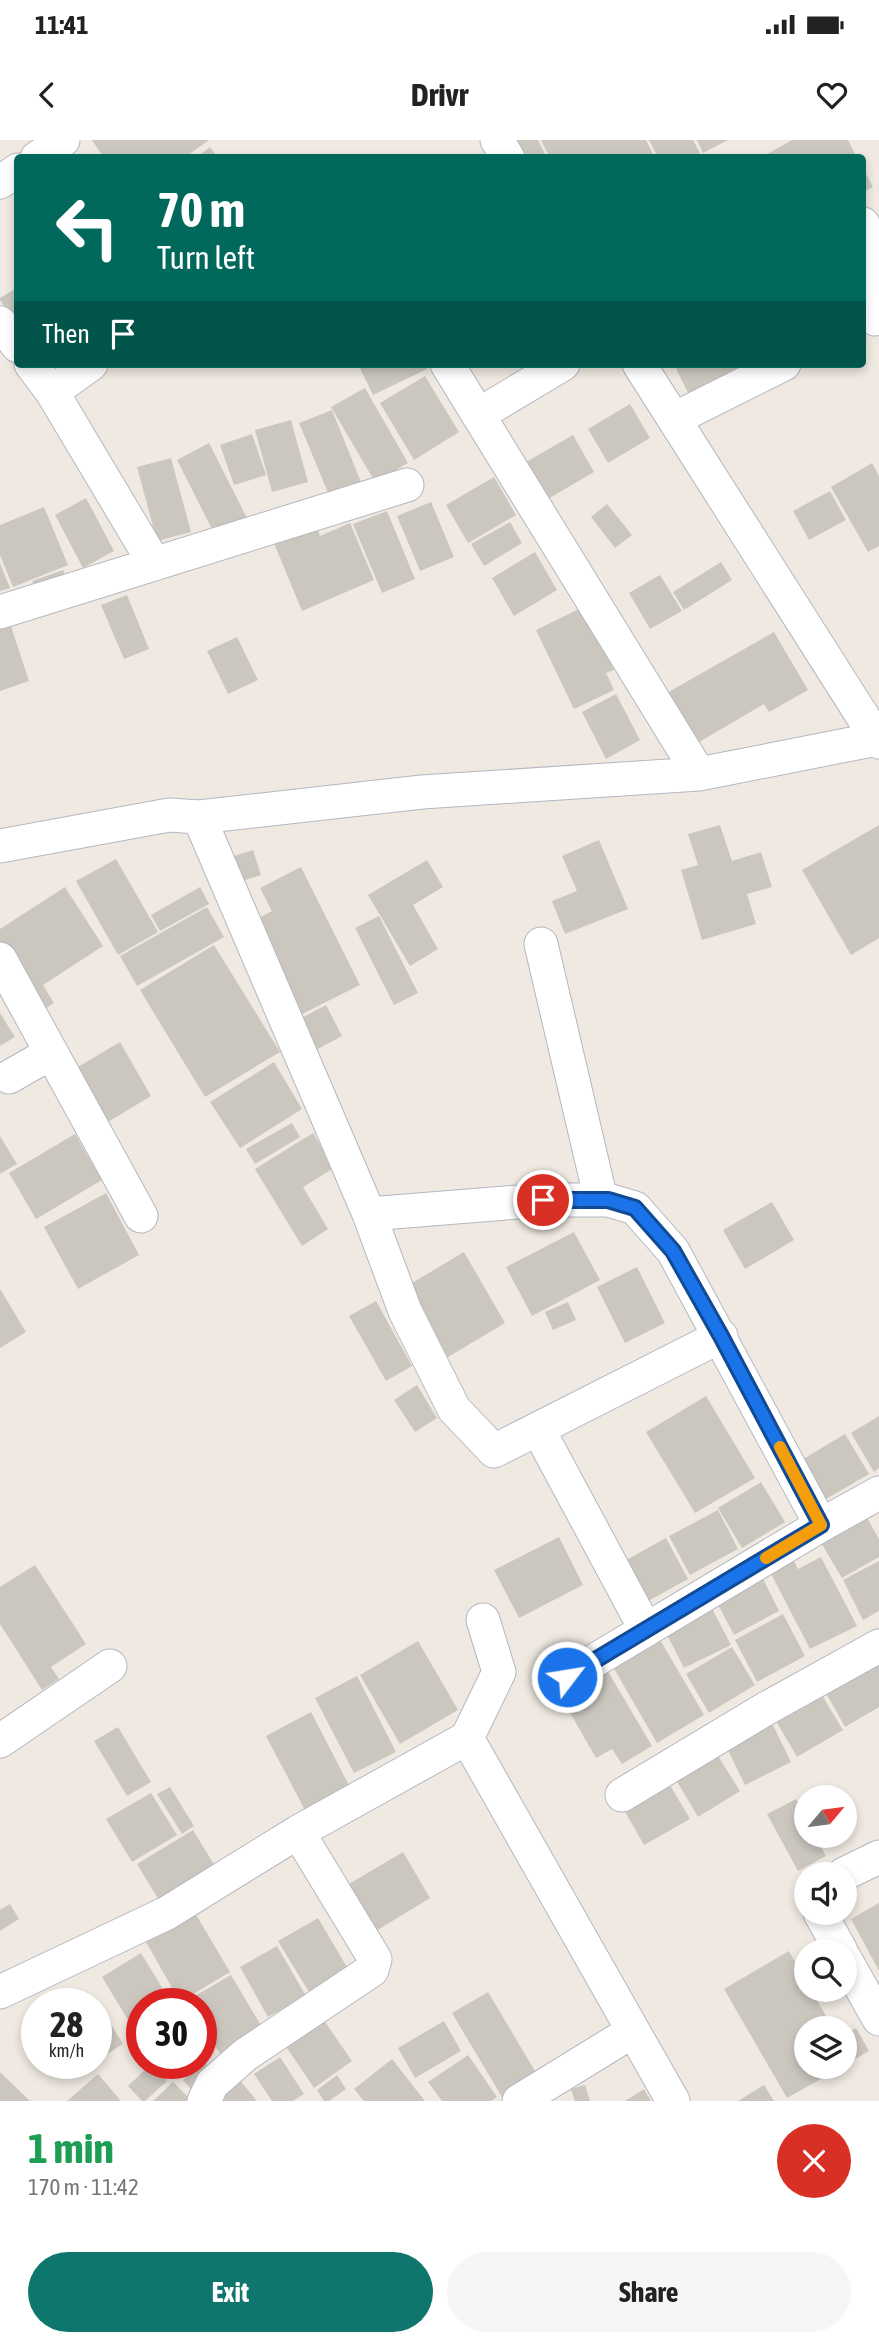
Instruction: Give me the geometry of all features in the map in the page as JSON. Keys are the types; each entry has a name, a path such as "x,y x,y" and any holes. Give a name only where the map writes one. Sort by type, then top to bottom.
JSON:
{"street":[{"path":"43,154 63,140"},
{"path":"866,256 872,320"},
{"path":"0,323 14,341"},
{"path":"34,368 52,392 154,563"},
{"path":"52,392 85,368"},
{"path":"449,368 699,774"},
{"path":"478,415 556,368"},
{"path":"0,846 169,815 200,817 422,792 699,774 878,741 642,368"},
{"path":"674,419 776,368"},
{"path":"0,612 407,485"},
{"path":"200,817 369,1214 405,1311 454,1409 494,1451 721,1336"},
{"path":"541,944 601,1200"},
{"path":"0,959 141,1216"},
{"path":"9,1077 51,1053"},
{"path":"369,1214 543,1200 608,1200 635,1208 673,1251 821,1525"},
{"path":"538,1429 646,1630"},
{"path":"567,1677 879,1493"},
{"path":"0,1992 167,1913 298,1832 467,1738 499,1672 483,1620"},
{"path":"622,1795 767,1708 879,1646"},
{"path":"0,1741 110,1666"},
{"path":"467,1738 673,2101"},
{"path":"204,2101 212,2084 245,2055 372,1970 375,1959 298,1832"},
{"path":"857,1868 879,1857"},
{"path":"857,1980 879,2019"},
{"path":"519,2101 633,2031"}],"building":[{"path":"92,140 209,140 190,154 101,154"},
{"path":"516,140 538,140 545,154 522,154"},
{"path":"541,140 646,140 653,154 548,154"},
{"path":"649,140 693,140 700,153 698,154 656,154"},
{"path":"697,140 728,140 703,153"},
{"path":"792,140 848,140 855,154 767,154"},
{"path":"210,147 215,154 200,154"},
{"path":"866,174 873,187 866,190"},
{"path":"14,289 14,322 0,300"},
{"path":"360,368 427,368 427,369 373,395"},
{"path":"676,368 737,368 688,393"},
{"path":"425,376 459,432 414,460 380,403"},
{"path":"365,388 408,463 375,482 331,407"},
{"path":"630,404 650,438 608,463 588,429"},
{"path":"332,410 361,482 329,495 299,423"},
{"path":"291,420 308,482 272,492 255,430"},
{"path":"252,434 266,475 234,485 220,445"},
{"path":"573,435 594,472 541,503 519,466"},
{"path":"209,443 247,518 215,535 177,460"},
{"path":"171,458 191,532 157,541 137,467"},
{"path":"872,463 879,476 879,546 868,552 831,487"},
{"path":"494,477 516,515 468,543 446,505"},
{"path":"830,491 846,520 809,540 793,511"},
{"path":"86,498 114,551 83,568 55,515"},
{"path":"431,502 454,557 420,571 397,516"},
{"path":"607,504 632,535 615,548 591,517"},
{"path":"44,507 68,565 13,587 0,555 0,525"},
{"path":"387,511 415,579 382,593 353,524"},
{"path":"313,517 320,536 350,523 374,580 302,611 271,536"},
{"path":"510,522 522,543 484,566 471,544"},
{"path":"535,552 557,590 514,616 492,578"},
{"path":"721,562 732,580 684,610 673,592"},
{"path":"0,563 10,588 0,591"},
{"path":"63,570 67,579 36,591 32,581"},
{"path":"660,575 682,611 650,629 629,593"},
{"path":"127,595 149,649 124,659 101,605"},
{"path":"583,607 614,670 606,673 614,690 574,709 536,630"},
{"path":"9,620 29,681 0,691 0,623"},
{"path":"774,632 808,690 769,712 764,704 694,745 665,694"},
{"path":"237,637 258,680 228,694 207,651"},
{"path":"616,694 640,740 606,759 582,712"},
{"path":"720,825 732,861 761,852 772,887 747,894 756,924 702,940 681,870 698,865 688,834"},
{"path":"879,825 879,938 851,955 802,870"},
{"path":"599,840 628,909 565,934 552,901 577,891 562,856"},
{"path":"253,850 261,875 230,885 222,860"},
{"path":"116,859 158,932 118,955 76,881"},
{"path":"427,860 443,887 413,905 438,949 410,966 368,895"},
{"path":"301,867 360,985 296,1017 249,923 272,911 260,888"},
{"path":"65,887 103,946 43,985 54,1003 38,1013 0,955 0,929"},
{"path":"200,887 209,904 160,931 151,915"},
{"path":"207,907 224,937 137,986 120,956"},
{"path":"379,916 418,993 394,1005 355,928"},
{"path":"214,945 280,1052 205,1097 140,990"},
{"path":"326,1005 342,1036 312,1052 296,1021"},
{"path":"0,1013 15,1037 0,1046"},
{"path":"120,1042 151,1096 103,1125 71,1071"},
{"path":"274,1062 302,1109 240,1148 210,1102"},
{"path":"292,1123 300,1137 255,1164 246,1149"},
{"path":"313,1133 334,1168 303,1187 328,1229 302,1246 255,1169"},
{"path":"75,1134 102,1180 36,1219 9,1173"},
{"path":"0,1136 17,1164 0,1174"},
{"path":"106,1193 139,1255 78,1289 44,1227"},
{"path":"772,1202 794,1240 745,1269 723,1230"},
{"path":"574,1232 600,1280 532,1316 506,1267"},
{"path":"464,1252 505,1323 448,1357 407,1286"},
{"path":"637,1267 665,1323 625,1343 597,1287"},
{"path":"0,1289 26,1332 0,1348"},
{"path":"376,1301 412,1366 386,1381 349,1316"},
{"path":"568,1302 576,1320 553,1330 545,1312"},
{"path":"417,1385 437,1418 415,1432 394,1400"},
{"path":"706,1396 755,1478 695,1513 646,1432"},
{"path":"879,1416 879,1468 874,1472 851,1433"},
{"path":"845,1434 869,1474 819,1503 795,1464"},
{"path":"761,1482 785,1522 742,1548 718,1508"},
{"path":"718,1510 738,1549 690,1575 669,1536"},
{"path":"865,1514 879,1539 879,1557 842,1578 820,1541"},
{"path":"559,1537 583,1585 519,1618 494,1570"},
{"path":"666,1538 688,1579 641,1605 619,1564"},
{"path":"790,1554 798,1569 821,1557 857,1626 810,1649 767,1566"},
{"path":"879,1561 879,1611 863,1620 843,1580"},
{"path":"35,1565 86,1644 51,1667 59,1679 42,1690 0,1624 0,1587"},
{"path":"760,1573 779,1611 734,1635 714,1597"},
{"path":"709,1603 731,1645 684,1668 663,1627"},
{"path":"783,1614 805,1656 757,1682 735,1640"},
{"path":"656,1633 704,1715 657,1743 609,1660"},
{"path":"418,1641 458,1710 400,1744 360,1675"},
{"path":"732,1647 755,1685 709,1713 686,1674"},
{"path":"873,1656 879,1666 879,1707 845,1727 822,1686"},
{"path":"603,1663 652,1746 622,1764 612,1749 596,1758 557,1690"},
{"path":"357,1676 396,1752 354,1773 315,1698"},
{"path":"817,1687 843,1730 797,1757 772,1714"},
{"path":"311,1712 351,1789 306,1812 266,1736"},
{"path":"769,1717 791,1762 745,1785 723,1740"},
{"path":"118,1727 151,1782 127,1796 94,1741"},
{"path":"713,1748 740,1791 698,1817 672,1773"},
{"path":"664,1775 690,1819 644,1845 619,1801"},
{"path":"170,1787 194,1826 182,1834 157,1794"},
{"path":"151,1793 177,1835 132,1862 106,1819"},
{"path":"794,1800 794,1848 822,1848 826,1856 815,1862 794,1864 767,1814"},
{"path":"193,1830 216,1868 160,1902 137,1864"},
{"path":"403,1852 430,1898 376,1931 349,1884"},
{"path":"879,1903 879,1971 854,1925 857,1925 857,1916"},
{"path":"10,1904 19,1919 0,1931 0,1910"},
{"path":"195,1913 230,1972 203,1988 172,1988 146,1942"},
{"path":"318,1918 348,1969 309,1992 278,1941"},
{"path":"277,1946 306,1996 268,2017 240,1967"},
{"path":"789,1951 794,1960 794,2002 818,2002 826,2016 794,2016 794,2079 821,2079 787,2098 724,1989"},
{"path":"141,1953 162,1988 126,1988 126,2017 112,1994 112,1988 109,1988 102,1977"},
{"path":"231,1975 266,2034 223,2059 217,2049 217,1988 209,1988"},
{"path":"488,1992 538,2076 502,2097 452,2013"},
{"path":"323,2019 352,2061 314,2088 285,2045"},
{"path":"444,2021 461,2051 415,2078 398,2048"},
{"path":"112,2026 123,2044 112,2051"},
{"path":"857,2030 869,2051 857,2058"},
{"path":"468,2055 497,2097 491,2101 442,2101 428,2082"},
{"path":"280,2057 304,2094 293,2101 272,2101 254,2074"},
{"path":"392,2059 425,2101 364,2101 354,2089"},
{"path":"0,2072 30,2101 0,2101"},
{"path":"337,2075 346,2089 329,2101 324,2101 317,2090"},
{"path":"238,2078 257,2101 210,2101"},
{"path":"92,2079 102,2079 121,2101 67,2101"},
{"path":"135,2079 167,2081 145,2101 128,2086"},
{"path":"184,2079 209,2079 194,2093"},
{"path":"173,2082 192,2101 153,2101"},
{"path":"585,2085 590,2101 575,2101 571,2089"},
{"path":"764,2085 774,2101 738,2101"},
{"path":"644,2089 651,2101 625,2101"}],"slow traffic":[{"path":"766,1558 821,1525 780,1447"}],"route":[{"path":"543,1200 608,1200 635,1208 673,1251 821,1525 567,1677"}]}
